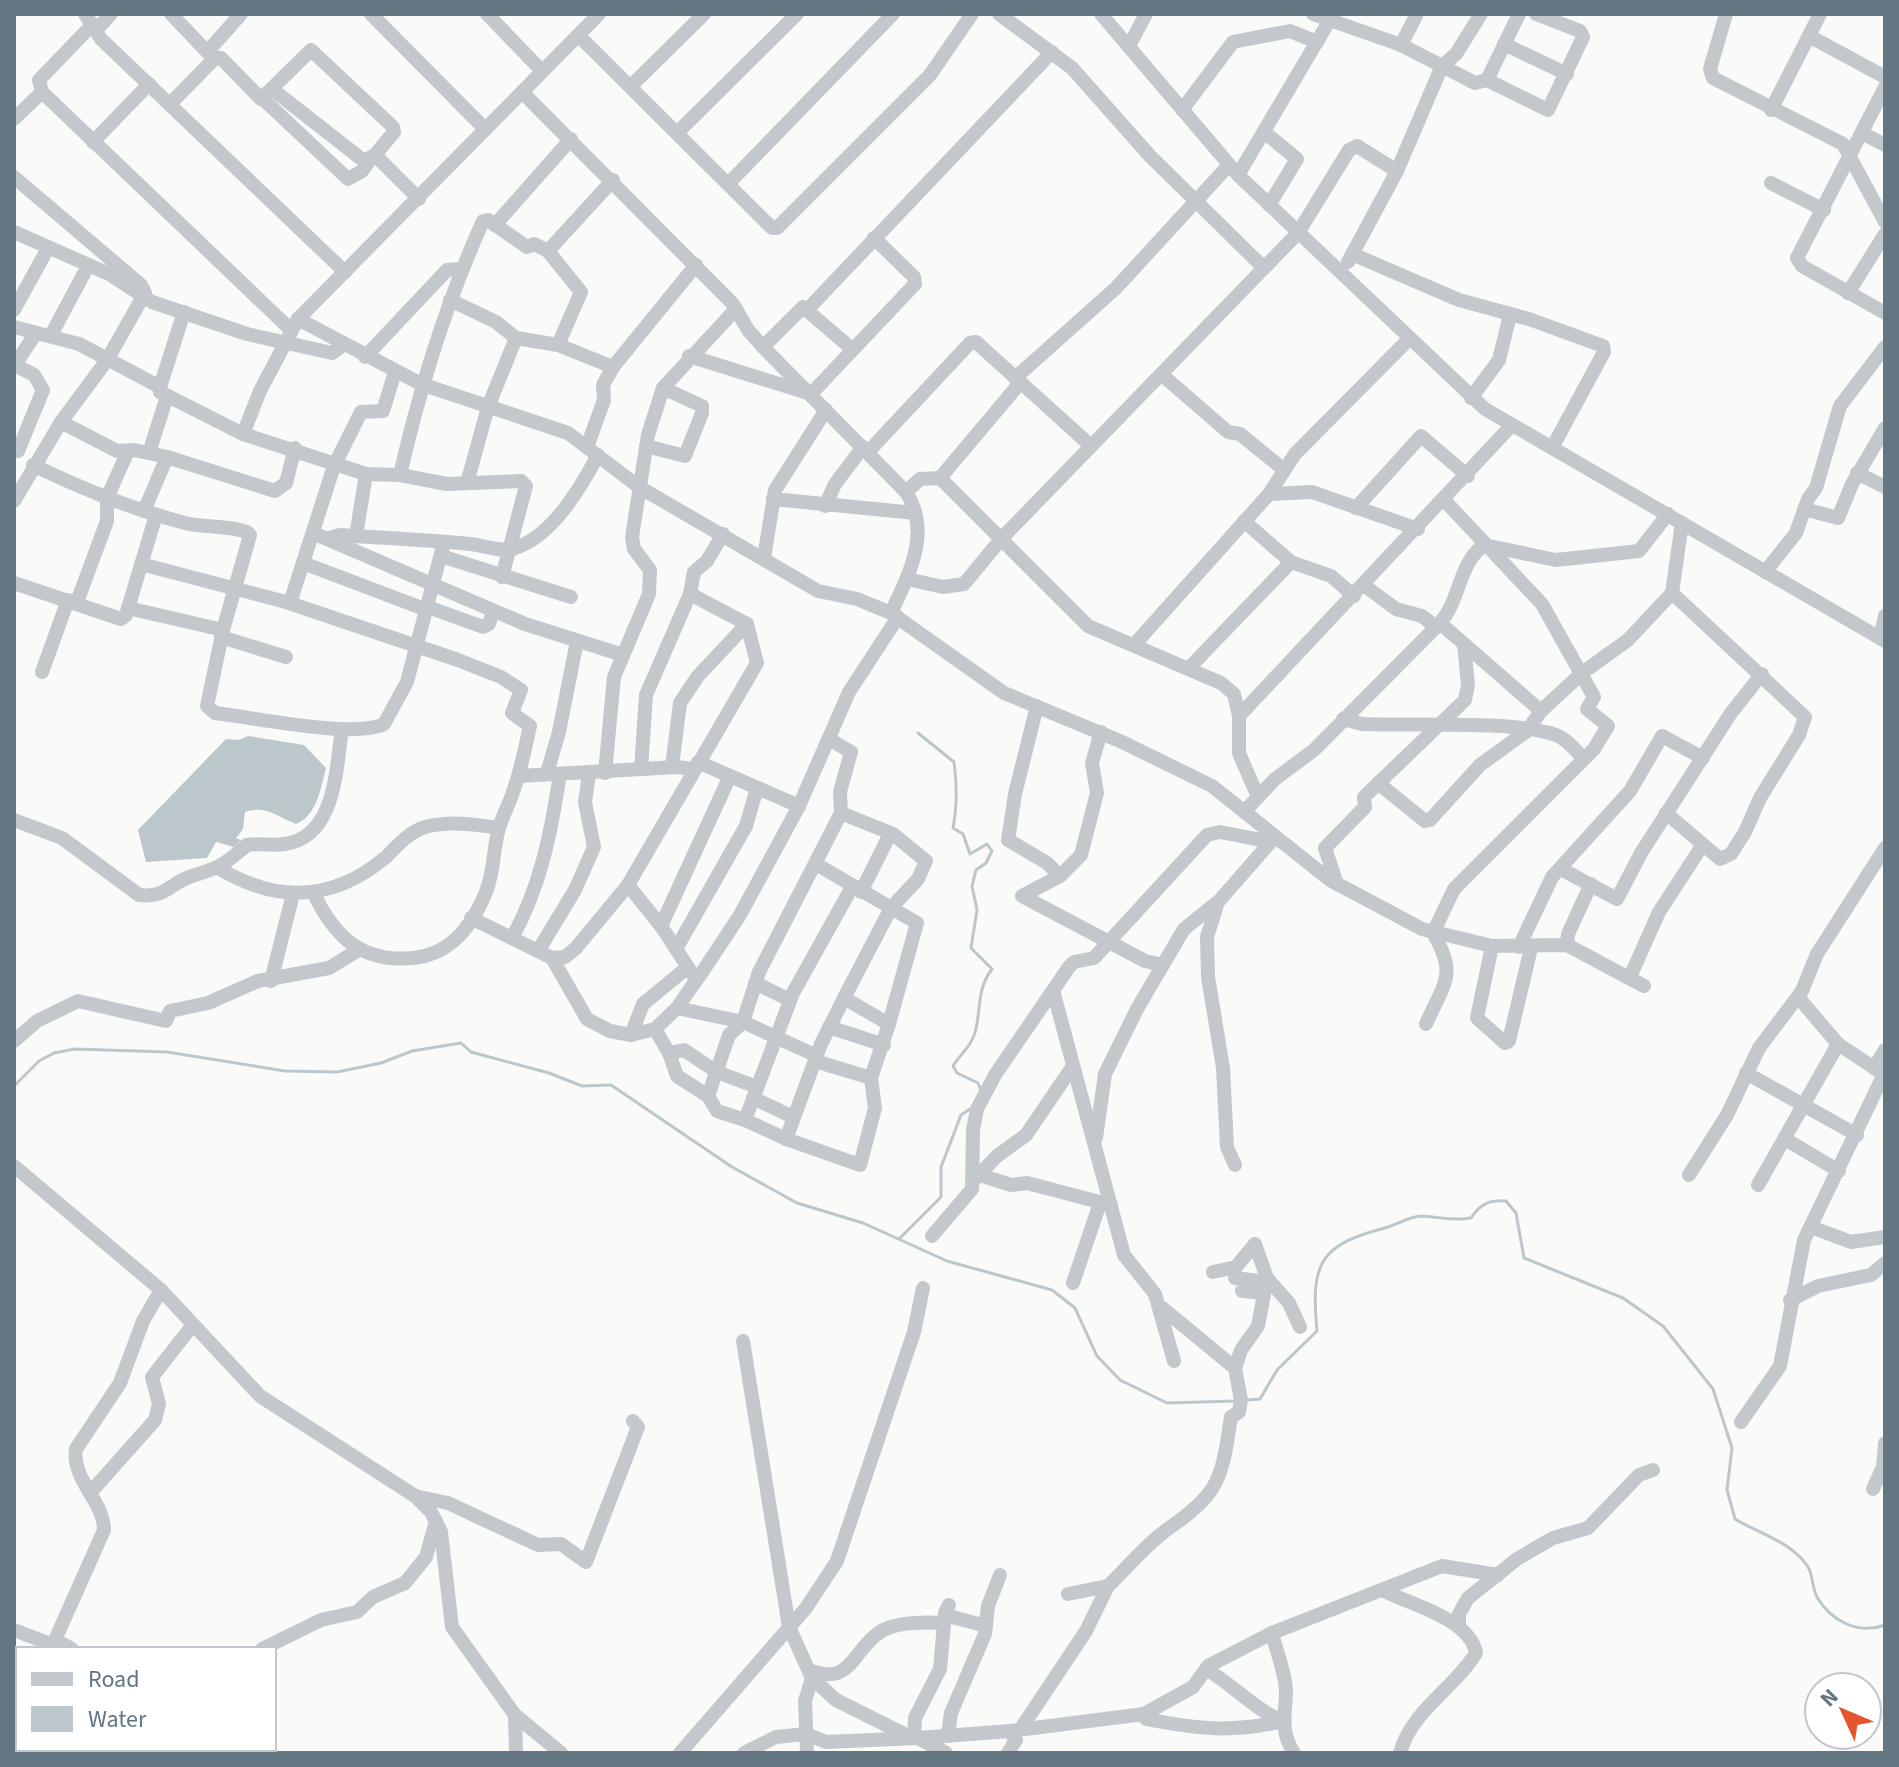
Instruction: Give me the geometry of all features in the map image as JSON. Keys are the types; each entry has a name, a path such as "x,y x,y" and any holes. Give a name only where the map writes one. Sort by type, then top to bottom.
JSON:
{"street":[{"path":"111,14 92,22 39,80 42,92 291,330 332,353 343,345"},
{"path":"171,14 211,54 221,58 259,98 268,94 306,52 314,52 395,130 353,179 348,179 268,94"},
{"path":"170,104 241,14"},
{"path":"371,14 485,129"},
{"path":"487,14 542,71"},
{"path":"243,434 291,330 599,14"},
{"path":"631,86 704,14"},
{"path":"678,132 797,14"},
{"path":"729,183 893,14"},
{"path":"578,35 772,228 781,227 930,75 972,14"},
{"path":"999,14 1072,68 1195,200 1264,268"},
{"path":"1101,14 1234,170 1471,398 1512,425 1883,640 1885,616"},
{"path":"1129,46 1146,14"},
{"path":"1313,14 1401,45 1475,83 1487,80 1548,110 1582,42 1580,31 1536,14"},
{"path":"1401,45 1417,14"},
{"path":"1341,275 1397,171 1442,66 1456,54 1481,14"},
{"path":"1487,80 1519,14"},
{"path":"1726,14 1710,69 1713,78 1771,110 1838,141 1852,157 1885,222"},
{"path":"1771,110 1817,15"},
{"path":"940,478 1017,381 1116,288 1195,200 1234,170 1264,132 1331,18"},
{"path":"92,22 101,39 345,272"},
{"path":"1182,110 1233,42 1290,31 1317,42"},
{"path":"1809,36 1885,77"},
{"path":"1504,44 1567,74"},
{"path":"763,347 798,311 808,309 1052,52"},
{"path":"93,142 149,84"},
{"path":"1885,87 1852,157 1797,258 1802,266 1885,313"},
{"path":"14,119 42,92"},
{"path":"522,92 696,265 736,309 763,347 906,492 915,513 916,557 894,615 849,692 799,806 740,915 692,973 677,1008 655,1029 631,1035 610,1031 587,1019 552,958"},
{"path":"268,94 372,158 419,199"},
{"path":"1264,132 1297,159 1269,205"},
{"path":"1862,133 1885,145"},
{"path":"495,225 571,139"},
{"path":"907,579 957,588 964,584 1002,538 1298,233 1352,147 1357,146 1397,171"},
{"path":"14,177 141,285 145,298 107,360 34,463 14,501"},
{"path":"548,251 613,180"},
{"path":"1771,183 1824,210"},
{"path":"400,475 421,384 461,269 483,221 495,225 527,247 534,244 548,251 581,292 558,345"},
{"path":"14,232 88,266 145,298 247,334 291,330 343,345 421,384 568,433 639,487 818,591 857,599 894,615 995,687 1101,732 1212,786 1273,839 1337,884 1433,933 1492,946 1525,948 1567,945 1644,986"},
{"path":"1848,293 1885,234"},
{"path":"811,394 915,284 914,277 874,238"},
{"path":"14,310 48,248"},
{"path":"1352,254 1459,300 1604,349 1552,448"},
{"path":"327,539 356,536 442,549 511,550 535,537 577,491 593,451 604,400 603,385 613,367 696,265"},
{"path":"88,266 43,334 14,365 34,375 43,390 16,450 34,463 107,498 189,524 247,532 250,535 210,680 210,710 342,729 384,724 400,700 434,587 442,549"},
{"path":"365,357 447,270 461,269"},
{"path":"450,300 496,322 516,338 558,345 613,367"},
{"path":"605,773 614,677 645,606 651,577 646,564 634,549 646,446 663,388 689,356 736,309"},
{"path":"808,309 852,349"},
{"path":"149,453 184,312"},
{"path":"1471,398 1499,360 1510,315"},
{"path":"14,327 79,344 243,434 295,448 334,466 366,474 400,475 437,483 524,483 511,550 502,577"},
{"path":"467,483 488,407 516,338"},
{"path":"1134,645 1269,494 1283,469 1409,339"},
{"path":"825,506 835,484 866,449 970,343 981,345 1091,446"},
{"path":"1762,570 1796,533 1823,471 1840,406 1885,347"},
{"path":"689,356 811,394"},
{"path":"290,603 334,466 361,412 383,411 395,372"},
{"path":"1161,374 1228,432 1240,434 1283,469"},
{"path":"646,446 685,456 702,413 702,406 663,388"},
{"path":"764,558 773,499 781,477 826,410"},
{"path":"61,422 109,448 167,457 275,491 286,483 295,448"},
{"path":"1239,716 1445,501 1512,425"},
{"path":"1804,509 1838,518 1857,473 1885,428"},
{"path":"1356,508 1421,436 1468,476"},
{"path":"42,672 107,521 107,498 128,451"},
{"path":"14,583 116,618 126,615 167,457"},
{"path":"1857,473 1885,487"},
{"path":"356,536 366,474"},
{"path":"906,492 920,479 940,478 1088,626 1189,668 1221,683 1234,694 1239,716 1239,753 1258,797"},
{"path":"1269,494 1312,492 1418,529"},
{"path":"773,499 915,513"},
{"path":"1433,933 1454,889 1584,759 1608,726 1587,709 1594,697 1542,604 1445,501"},
{"path":"1484,545 1556,560 1635,551 1642,549 1668,514"},
{"path":"1244,521 1291,562 1331,576 1396,609 1422,616 1438,625 1541,711"},
{"path":"1378,783 1427,822 1480,765 1527,731 1541,711 1582,673 1628,640 1672,593 1682,523"},
{"path":"313,533 493,611 623,655"},
{"path":"641,769 646,695 690,594 694,572 707,561 723,534"},
{"path":"1244,812 1286,769 1314,750 1438,625 1456,601 1467,561 1484,545"},
{"path":"442,549 502,577 571,597"},
{"path":"1189,668 1291,562"},
{"path":"303,563 483,627 489,624 493,611"},
{"path":"141,564 290,603 472,666 519,687 521,693 513,715 530,726 519,776 499,828 486,892 449,946 427,958 380,957 360,949 337,933 314,894"},
{"path":"1666,813 1720,859 1731,854 1805,723 1802,712 1672,593"},
{"path":"471,918 552,958 565,957 628,885 757,663 747,624 690,594"},
{"path":"128,608 222,634 286,657"},
{"path":"672,767 680,703 698,676 747,624"},
{"path":"512,938 537,885 551,835 553,773 577,641"},
{"path":"1337,884 1325,848 1365,807 1364,797 1438,727 1467,694 1464,644"},
{"path":"1561,869 1617,899 1666,813 1731,713 1762,674"},
{"path":"1037,706 1015,794 1008,840 1047,863 1060,876"},
{"path":"1343,719 1353,723 1527,731 1558,736 1584,759"},
{"path":"14,820 62,838 139,895 168,893 192,876 220,869 247,845 287,844 321,823 327,810 342,729"},
{"path":"1101,732 1092,763 1097,793 1083,849 1060,876 1024,894 1022,899 1145,961 1163,965"},
{"path":"1492,946 1477,1018 1505,1043 1509,1041 1525,948 1552,877 1630,791 1662,736 1703,758"},
{"path":"708,1096 729,1035 743,1022 755,983 841,813 840,792 851,752 829,739"},
{"path":"519,776 696,766 730,776 799,806"},
{"path":"538,951 575,890 594,847 585,802 589,774"},
{"path":"661,926 730,776"},
{"path":"676,949 746,826 757,788"},
{"path":"786,1139 829,1027 891,908 918,879 926,861 890,834 841,813"},
{"path":"220,869 249,883 293,894 314,894 370,868 423,828 465,823 499,828"},
{"path":"977,1178 973,1130 977,1109 995,1075 1074,962 1094,958 1207,835 1220,832 1273,839"},
{"path":"745,1120 790,1000 890,834"},
{"path":"1095,1146 1105,1074 1163,965 1184,929 1219,901 1273,839"},
{"path":"1630,977 1659,912 1702,846"},
{"path":"1689,1175 1727,1115 1767,1036 1798,997 1817,954 1885,848"},
{"path":"655,1029 669,1053 677,1076 708,1096 717,1111 860,1165 875,1108 871,1078 884,1045 917,923 816,864"},
{"path":"1567,945 1568,934 1591,884"},
{"path":"628,885 661,926 692,973"},
{"path":"271,981 293,894"},
{"path":"1219,901 1207,937 1208,977 1223,1068 1227,1147 1235,1165"},
{"path":"1426,1024 1449,972 1446,955 1433,933"},
{"path":"14,1041 37,1021 78,1001 166,1021 170,1011 208,1003 258,981 329,968 360,949"},
{"path":"631,1035 643,1004 692,973"},
{"path":"755,983 790,1000"},
{"path":"1054,994 1095,1146 1106,1204 1124,1255 1152,1288 1174,1361"},
{"path":"1798,997 1838,1044 1881,1072"},
{"path":"844,998 889,1024"},
{"path":"677,1008 743,1022 816,1058 871,1078"},
{"path":"829,1027 884,1045"},
{"path":"1758,1185 1838,1044"},
{"path":"669,1053 684,1050 793,1117"},
{"path":"1741,1422 1780,1366 1800,1253 1857,1135 1881,1072 1885,1050"},
{"path":"932,1236 997,1156 1026,1135 1073,1066"},
{"path":"1746,1073 1857,1135"},
{"path":"1785,1139 1839,1171"},
{"path":"14,1166 161,1290 260,1396 415,1496 441,1532 452,1627 515,1715 561,1753"},
{"path":"977,1178 1106,1204"},
{"path":"1073,1283 1106,1204"},
{"path":"1811,1227 1851,1242 1885,1237"},
{"path":"1008,1753 1016,1740 1016,1729 1086,1631 1108,1586 1172,1526 1186,1519 1195,1505 1211,1492 1222,1468 1231,1417 1239,1412 1241,1400 1235,1368 1241,1350 1258,1326 1266,1284 1255,1244 1236,1267 1213,1272"},
{"path":"1790,1300 1818,1286 1871,1275 1885,1263"},
{"path":"1239,1285 1266,1284 1289,1303 1300,1327"},
{"path":"680,1753 789,1627 837,1561 914,1332 923,1288"},
{"path":"14,1630 53,1645 104,1530 102,1515 78,1468 76,1449 120,1383 143,1321 161,1290"},
{"path":"1160,1307 1235,1368"},
{"path":"90,1493 155,1420 159,1404 152,1377 192,1326"},
{"path":"743,1341 789,1627 810,1674 836,1700 946,1753"},
{"path":"415,1496 448,1503 538,1545 561,1544 586,1562 638,1427 633,1421"},
{"path":"1873,1489 1883,1467 1885,1443"},
{"path":"1457,1622 1468,1598 1553,1538 1588,1528 1639,1475 1653,1470"},
{"path":"266,1647 321,1620 357,1612 373,1597 405,1583 426,1557 436,1521"},
{"path":"744,1753 776,1737 806,1734 826,1742 915,1738 1144,1714 1193,1687 1206,1669 1272,1633 1442,1566 1498,1575"},
{"path":"948,1736 959,1687 986,1626 988,1606 1000,1575"},
{"path":"1068,1594 1108,1586"},
{"path":"1384,1591 1457,1622 1474,1640 1476,1653 1466,1670 1433,1698 1400,1753"},
{"path":"810,1674 824,1676 839,1672 857,1659 882,1630 946,1615 986,1626"},
{"path":"915,1738 915,1718 940,1669 946,1615"},
{"path":"1272,1633 1286,1689 1283,1721 1294,1753"},
{"path":"1206,1669 1274,1718 1283,1721"},
{"path":"807,1753 805,1701 810,1674"},
{"path":"1144,1714 1146,1719 1203,1730 1249,1729 1283,1721"},
{"path":"515,1715 516,1753"}],"water":[{"path":"248,736 304,745 326,768 317,800 309,815 296,824 265,811 245,812 243,829 236,838 241,840 234,847 216,842 207,858 146,862 138,830 226,739 239,740"}],"waterway":[{"path":"918,733 954,762 956,795 953,828 963,834 970,854 987,844 992,851 986,863 976,870 972,886 977,910 971,948 992,969 982,991 974,1035 953,1066 957,1073 978,1083 981,1090"},
{"path":"14,1086 39,1061 54,1053 75,1049 167,1052 285,1071 337,1072 381,1063 412,1051 461,1043 471,1052 549,1073 582,1086 611,1085 732,1167 797,1203 863,1223 947,1261 1052,1290 1075,1308 1097,1356 1120,1380 1167,1403 1235,1401"},
{"path":"900,1238 941,1197 941,1167 961,1115 970,1109"},
{"path":"1247,1400 1260,1399 1277,1370 1317,1331 1318,1274 1332,1251 1345,1242 1412,1217 1471,1218 1486,1204 1506,1201 1516,1213 1524,1258 1623,1298 1663,1326 1713,1389 1732,1448 1727,1490 1735,1519 1784,1545 1801,1558 1810,1570 1817,1597 1838,1619 1855,1627 1885,1625"}]}
